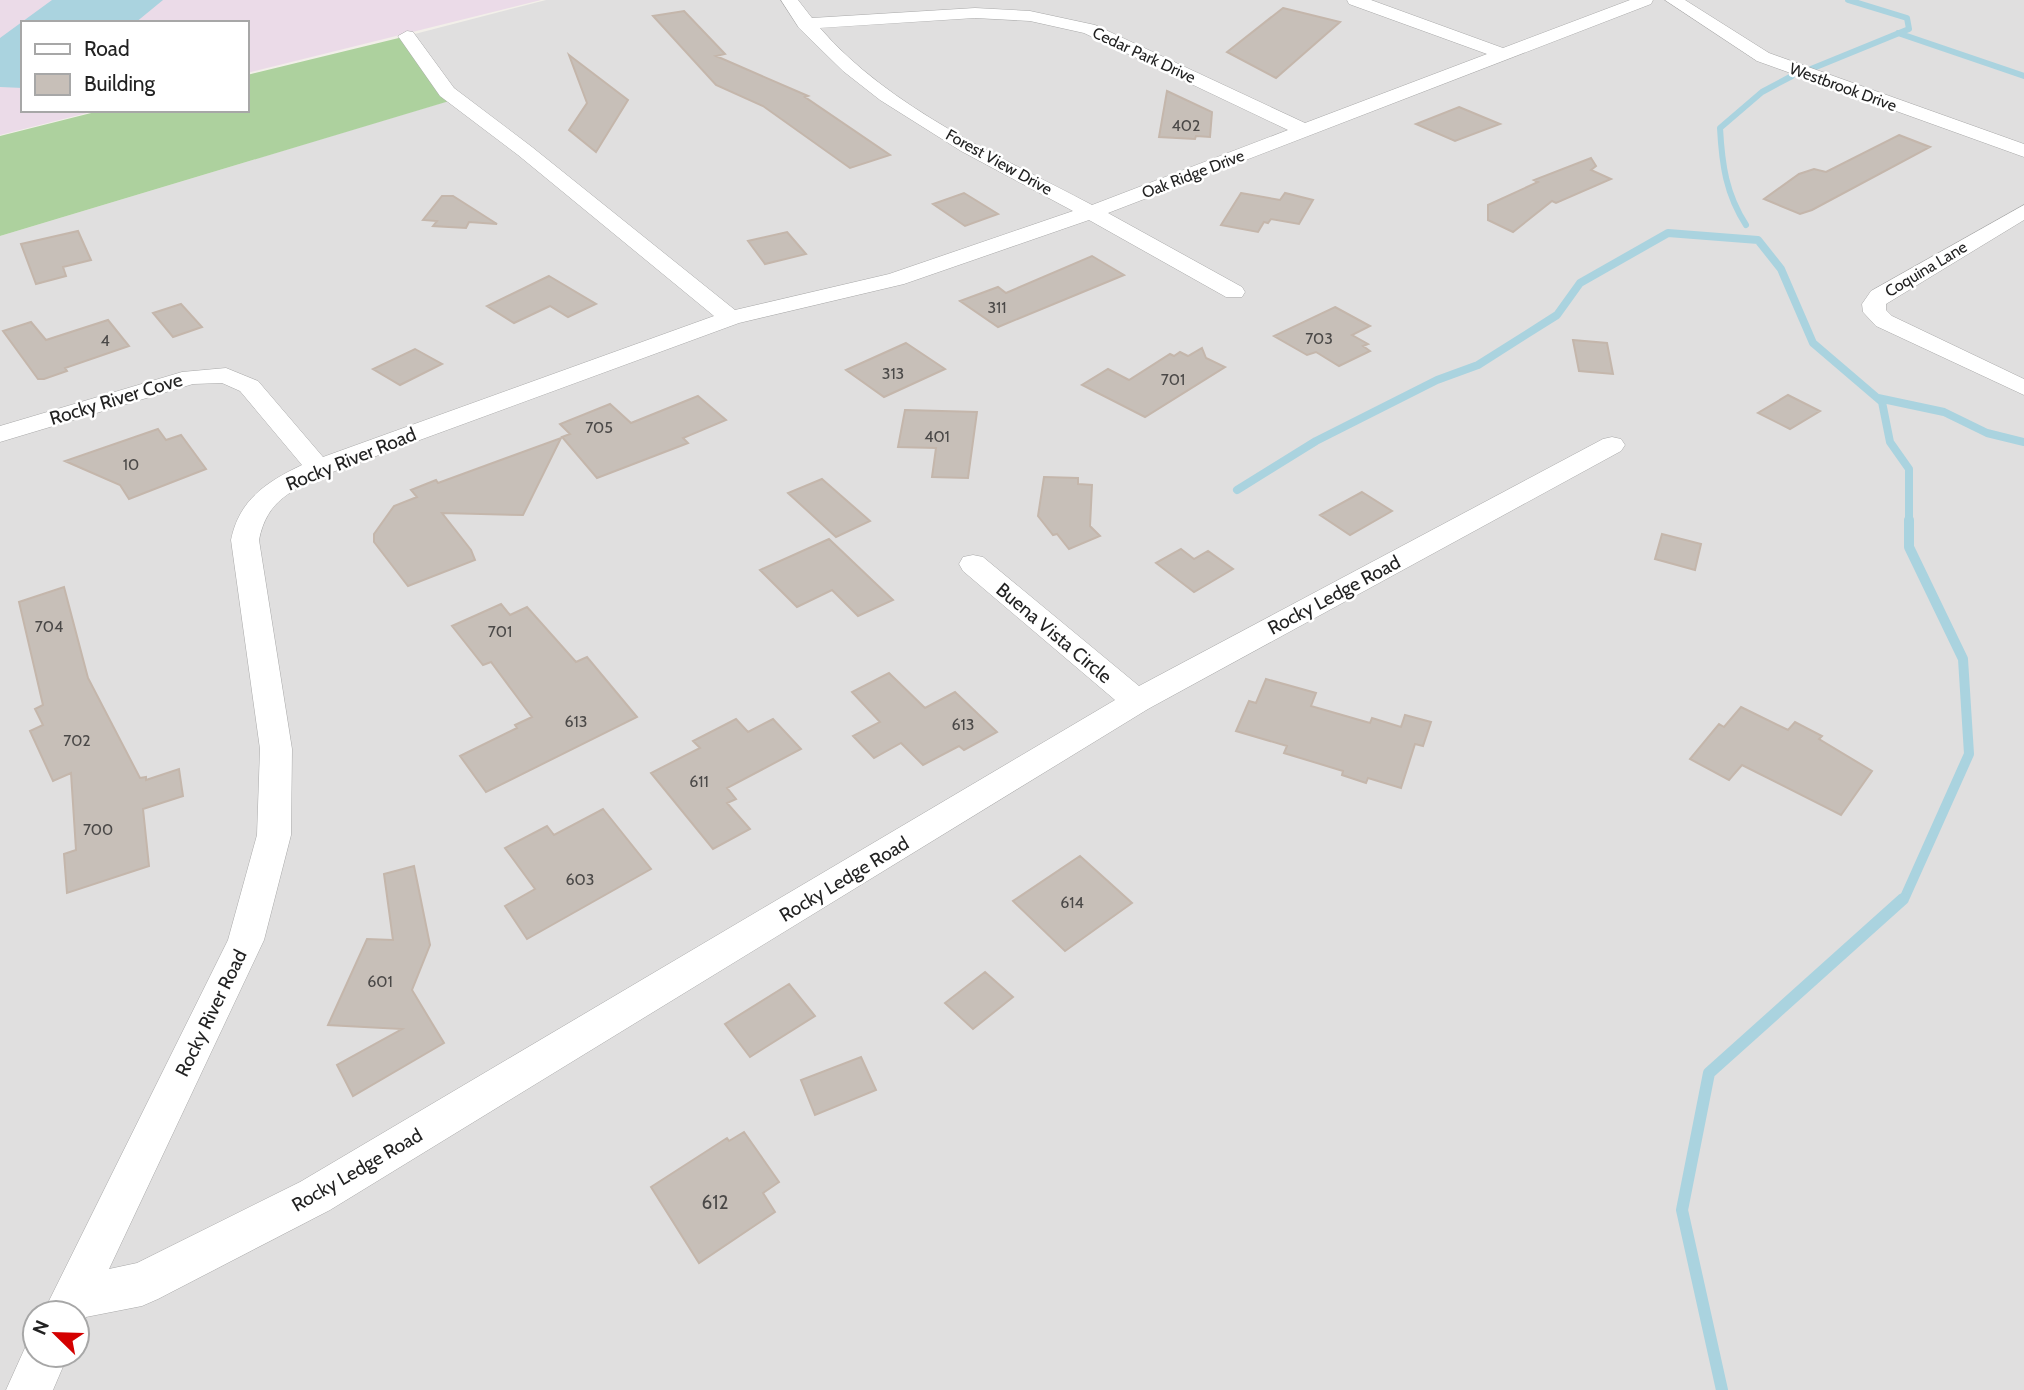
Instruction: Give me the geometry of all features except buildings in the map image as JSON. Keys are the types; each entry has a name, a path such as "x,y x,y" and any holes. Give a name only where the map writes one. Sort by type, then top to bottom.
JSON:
{"street":[{"name":"Forest View Drive","path":"789,0 805,24 862,77 960,143 1092,212 1234,292"},
{"path":"1355,0 1503,54"},
{"name":"Oak Ridge Drive","path":"731,318 896,279 1092,212 1645,0"},
{"name":"Westbrook Drive","path":"1673,0 1763,57 2021,147"},
{"name":"Cedar Park Drive","path":"805,24 975,13 1031,16 1089,29 1306,131"},
{"path":"407,36 447,92 525,151 731,318"},
{"name":"Coquina Lane","path":"2024,211 1879,296 1874,304 1875,312 1884,321 2024,388"},
{"name":"Rocky River Road","path":"71,1299 246,940 274,835 276,749 245,540 247,522 260,503 283,484 318,468 731,318"},
{"name":"Rocky River Cove","path":"0,434 191,377 226,375 249,386 318,468"},
{"name":"Rocky Ledge Road","path":"91,1299 142,1284 315,1196 1137,701 1612,445"},
{"name":"Buena Vista Circle","path":"972,564 1137,701"},
{"path":"29,1390 39,1369"}],"shaded area":[{"path":"0,0 541,0 248,73 248,21 21,21 21,112 91,112 0,135"},
{"path":"546,0 2024,0 2024,1390 0,1390 0,236 455,99 407,36"}],"green space":[{"path":"407,36 456,99 0,236 0,136 95,112 248,112 248,75"}],"water":[{"path":"52,0 163,0 137,21 23,21"},
{"path":"21,23 21,88 0,87 0,38"}],"waterway":[{"path":"1848,0 1907,18 1909,29 1899,33"},
{"path":"1811,69 1899,33"},
{"path":"1899,33 2024,76"},
{"path":"1746,225 1726,179 1720,128 1762,92 1792,76"},
{"path":"1237,490 1316,441 1437,380 1478,365 1557,315 1580,283 1668,233 1758,240 1781,269 1813,343 1882,402 1890,442 1909,469 1909,547 1963,659 1969,754 1903,899"},
{"path":"1878,398 1944,412 1987,433 2024,442"},
{"path":"1722,1390 1682,1210 1709,1073 1903,899"}]}
